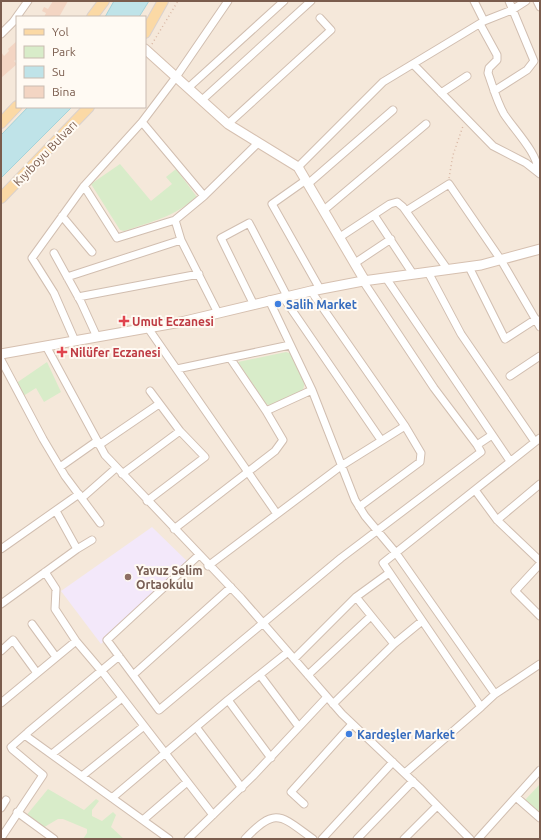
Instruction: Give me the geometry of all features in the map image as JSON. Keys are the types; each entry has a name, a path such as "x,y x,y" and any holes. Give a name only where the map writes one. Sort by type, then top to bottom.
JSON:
{"main road":[{"path":"93,16 104,1"},
{"path":"146,31 163,1"},
{"path":"146,50 228,124 298,167 340,237 364,281"},
{"path":"1,123 16,107"},
{"name":"Kıyıboyu Bulvarı","path":"1,198 88,108"},
{"path":"1,354 148,328 254,305 269,300 364,281 469,267 540,249"}],"street":[{"path":"17,16 28,1"},
{"path":"75,341 54,293 32,258 84,186 142,122 176,77 228,1"},
{"path":"188,88 284,1"},
{"path":"202,100 311,1"},
{"path":"474,1 497,55 497,60 488,70 494,91 504,114 537,156 540,164 539,173"},
{"path":"494,91 527,70 534,61 509,1"},
{"path":"298,167 383,82 414,65 482,22 512,10 526,1"},
{"path":"537,1 540,7"},
{"path":"1,34 16,18"},
{"path":"228,124 331,30 320,18"},
{"path":"414,65 493,146 526,163 539,173"},
{"path":"440,93 467,76"},
{"path":"359,507 420,462 422,453 316,290 272,204 307,182 393,110"},
{"path":"142,122 204,196"},
{"path":"324,210 426,124"},
{"path":"84,186 116,238 175,220 204,196 258,143"},
{"path":"406,211 449,184 501,260 540,327"},
{"path":"340,237 394,203 401,204 448,270"},
{"path":"374,215 413,274"},
{"path":"62,216 92,252"},
{"path":"175,220 181,240 218,313"},
{"path":"254,305 221,238 249,223 285,297 381,440"},
{"path":"355,263 391,239"},
{"path":"67,277 181,240"},
{"path":"54,253 78,297 96,337"},
{"path":"469,267 505,339 536,319"},
{"path":"428,272 461,334 537,440 383,563 482,707"},
{"path":"78,297 199,274"},
{"path":"386,278 510,461"},
{"path":"199,555 107,640 159,710 377,530 421,499 481,452 434,388 364,281"},
{"path":"269,300 312,390 341,466 359,507 396,553 495,694"},
{"path":"148,328 276,514"},
{"path":"177,369 290,345"},
{"path":"46,346 98,443 105,455 116,468 208,566 231,587 333,704 352,724 413,781 465,838"},
{"path":"510,376 540,356"},
{"path":"174,529 275,451 283,440 266,411 230,358"},
{"path":"1,360 60,467 100,523"},
{"path":"266,411 312,390"},
{"path":"147,501 205,457 180,432 150,391"},
{"path":"60,467 159,404"},
{"path":"208,566 341,466 405,426"},
{"path":"122,474 180,432"},
{"path":"477,446 492,435"},
{"path":"1,549 80,496 116,468"},
{"path":"497,520 540,484"},
{"path":"475,490 497,520 540,561"},
{"path":"56,511 77,549"},
{"path":"1,604 77,549 92,540"},
{"path":"540,564 515,591 540,616"},
{"path":"45,572 56,589 55,609 76,641 213,815"},
{"path":"294,659 356,597 389,573"},
{"path":"133,675 231,587"},
{"path":"356,597 394,644"},
{"path":"308,675 371,616"},
{"path":"333,704 394,644 422,621"},
{"path":"32,624 56,657"},
{"path":"1,651 13,640 37,673"},
{"path":"2,702 76,641"},
{"path":"112,798 228,700 288,652"},
{"path":"1,838 43,775 12,750 11,747 119,656"},
{"path":"405,773 495,694 540,664"},
{"path":"260,675 299,727"},
{"path":"188,839 242,788 327,697"},
{"path":"52,754 122,698"},
{"path":"228,700 271,758"},
{"path":"304,804 291,792 352,724"},
{"path":"82,776 144,726"},
{"path":"196,727 242,788"},
{"path":"28,732 26,736 169,839"},
{"path":"322,839 393,762"},
{"path":"478,839 539,774"},
{"path":"357,839 413,781"},
{"path":"143,820 187,782"},
{"path":"516,797 540,818"},
{"path":"1,808 6,800"},
{"path":"404,839 437,806"},
{"path":"17,812 54,839"},
{"path":"245,839 255,828 272,817 284,818 313,839"}],"path":[{"path":"146,50 178,1"},
{"path":"449,184 453,155 466,119"}],"shaded area":[{"path":"1,1 540,1 540,839 1,839"},
{"name":"Yavuz Selim Ortaokulu","path":"152,527 190,564 101,644 61,591"}],"green space":[{"path":"120,164 151,201 172,184 166,177 176,169 197,197 180,209 163,218 124,231 120,230 91,184"},
{"path":"286,352 293,354 305,382 303,390 271,406 266,404 238,362"},
{"path":"47,362 61,392 44,402 36,388 20,398 12,386"},
{"path":"540,784 540,813 525,800"},
{"path":"48,789 84,810 96,799 99,801 92,810 92,816 102,821 113,812 116,815 111,827 124,839 83,839 87,833 87,829 63,819 58,819 41,829 25,817"}],"water":[{"path":"114,1 149,1 140,16 106,16"},
{"path":"27,108 71,108 1,178 1,135"}],"building":[{"path":"53,1 68,1 60,16 44,16 46,13 42,11 44,7 48,9"},
{"path":"16,42 16,60 14,61 16,65 1,78 1,52 4,56 9,51 8,49"}],"place":[{"name":"Salih Market","path":"278,304"},
{"name":"Umut Eczanesi","path":"124,321"},
{"name":"Nilüfer Eczanesi","path":"62,352"},
{"name":"Yavuz Selim Ortaokulu","path":"128,577"},
{"name":"Kardeşler Market","path":"349,734"}]}
